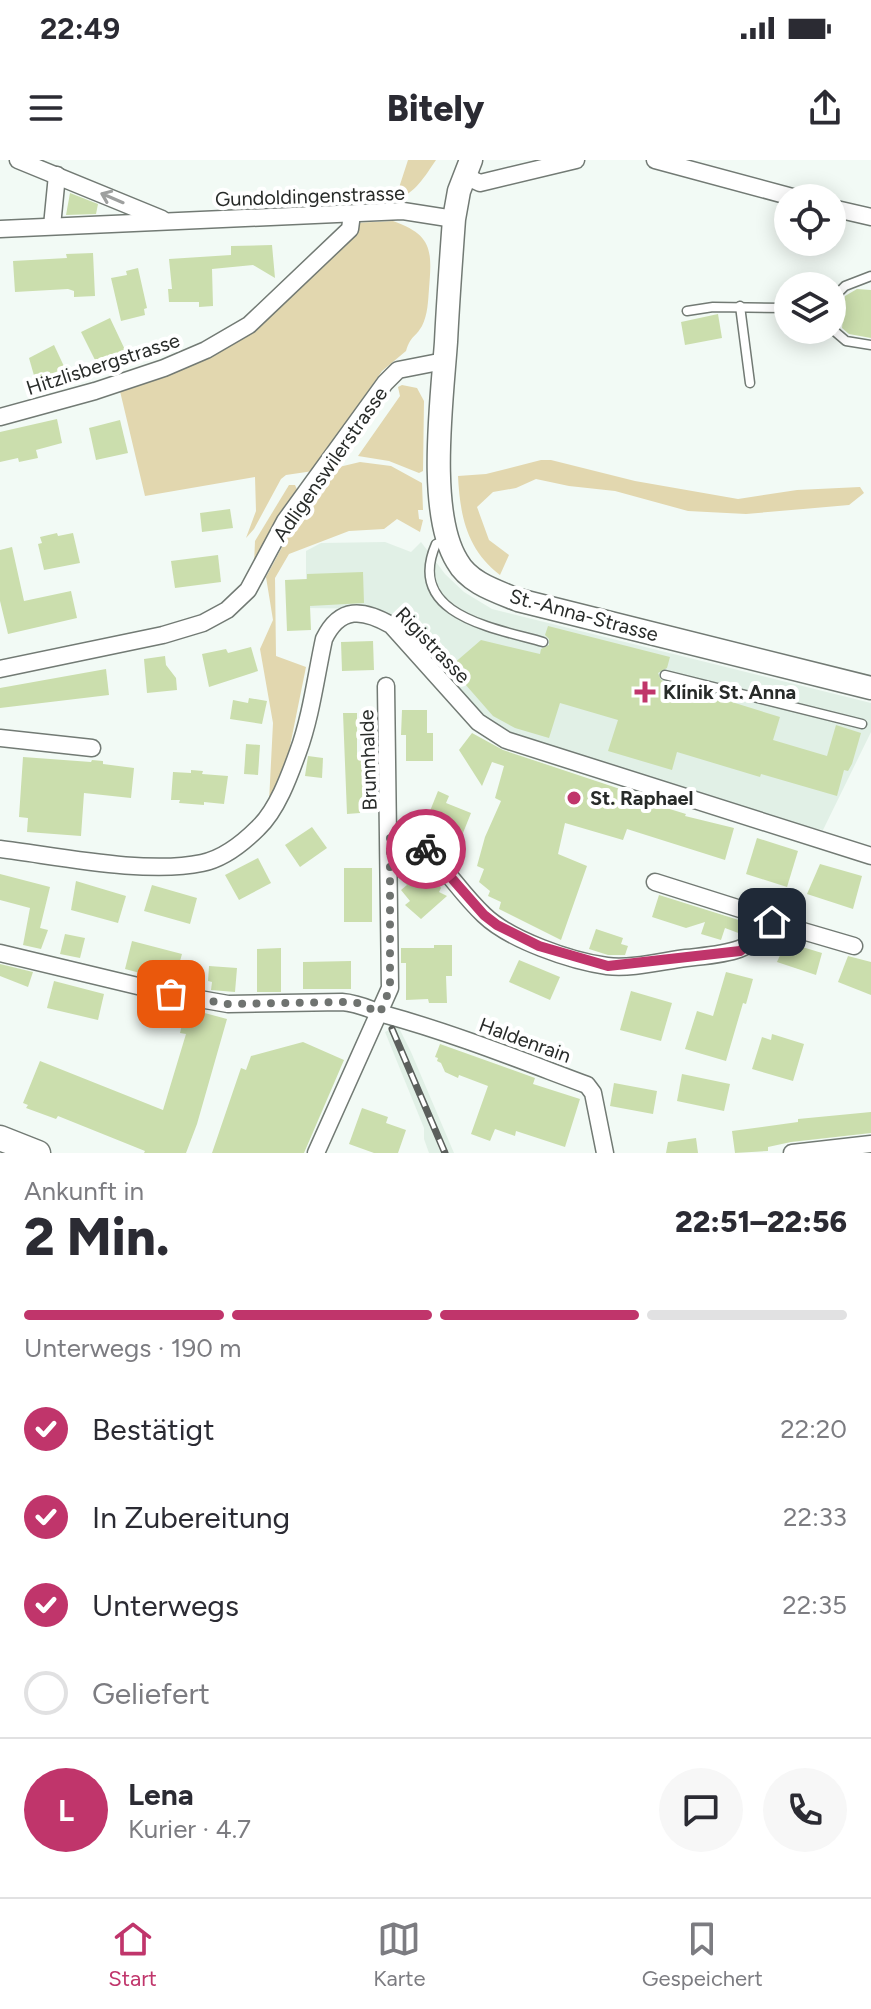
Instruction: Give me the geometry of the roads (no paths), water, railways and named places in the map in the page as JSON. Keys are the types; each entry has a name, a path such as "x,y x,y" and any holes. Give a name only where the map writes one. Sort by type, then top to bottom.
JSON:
{"main road":[{"path":"444,361 454,219 459,191 468,168"},
{"name":"St.-Anna-Strasse","path":"444,361 441,507 447,539 457,563 481,584 518,600 871,688"},
{"path":"0,1138 38,1153"}],"street":[{"path":"18,160 36,163 57,175 167,221"},
{"path":"468,168 480,183 576,160"},
{"path":"655,160 774,192"},
{"path":"52,226 57,175"},
{"name":"Gundoldingenstrasse","path":"0,229 403,211 454,219"},
{"path":"846,211 871,217"},
{"name":"Hitzlisbergstrasse","path":"0,417 95,391 206,350 249,325 350,229 352,214"},
{"name":"Adligenswilerstrasse","path":"0,669 163,635 203,623 227,610 248,590 285,521 385,383 398,370 444,361"},
{"name":"Rigistrasse","path":"0,849 175,867 204,863 228,852 260,827 281,792 299,750 324,639 330,626 344,615 362,612 391,625 478,722 506,740 871,856"},
{"name":"Brunnhalde","path":"316,1153 390,988 386,686"},
{"path":"0,738 92,748"},
{"path":"390,831 411,838 426,849 484,915 497,925 539,946 596,963 620,966 740,951 767,930 772,922"},
{"path":"655,882 854,946"},
{"path":"0,953 171,994 228,1004 342,1002 357,1003 380,1013"},
{"name":"Haldenrain","path":"380,1013 416,1021 587,1085 593,1093 605,1153"},
{"path":"792,1153 871,1144"}],"lane":[{"path":"846,286 871,276"},
{"path":"687,311 740,306 774,307"},
{"path":"740,306 750,383"},
{"path":"846,341 871,345"},
{"path":"447,539 436,544 429,562 427,579 437,597 454,611 483,625 543,642"},
{"path":"665,675 862,724"}],"railway":[{"path":"392,1029 445,1153"}],"place":[{"name":"Klinik St. Anna","path":"645,692"},
{"name":"St. Raphael","path":"574,798"}]}
